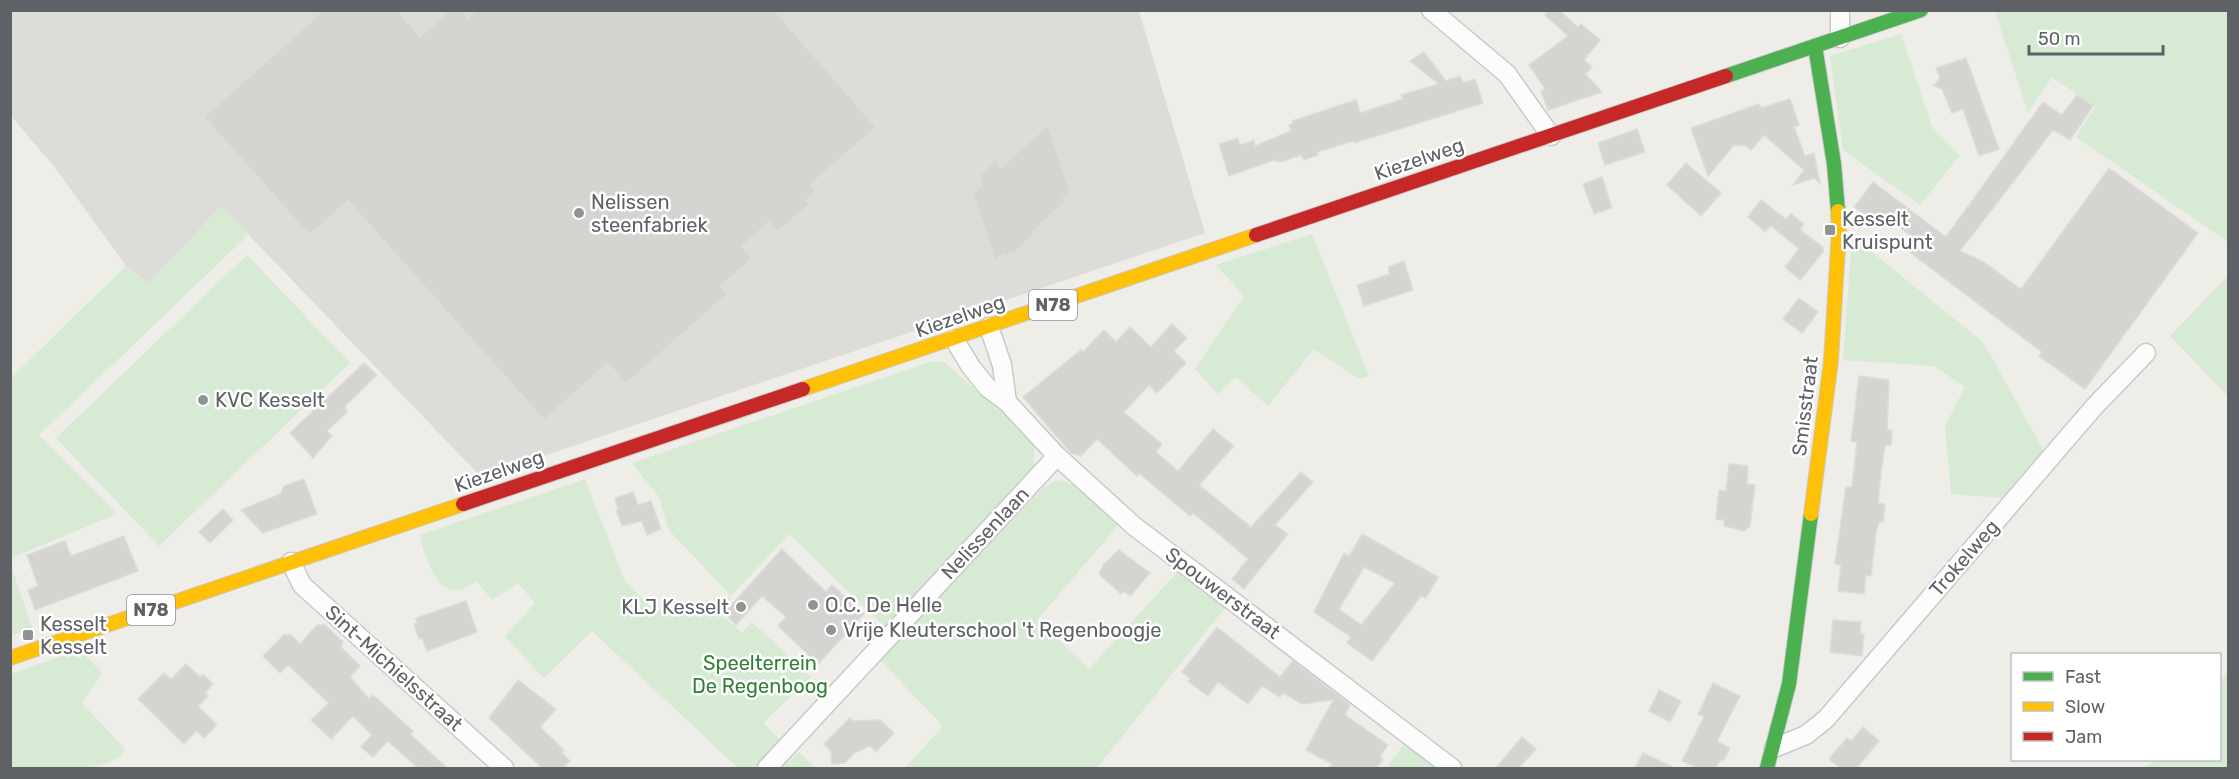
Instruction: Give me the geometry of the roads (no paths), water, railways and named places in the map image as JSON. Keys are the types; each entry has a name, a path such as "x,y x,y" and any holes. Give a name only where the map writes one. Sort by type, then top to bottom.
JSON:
{"main road":[{"name":"Kiezelweg","path":"10,658 1921,10"},
{"name":"Smisstraat","path":"1767,768 1789,684 1831,361 1839,231 1834,164 1815,46"}],"street":[{"path":"1431,10 1508,74 1551,136"},
{"path":"1840,10 1840,38"},
{"path":"989,327 1002,365 1007,402"},
{"name":"Spouwerstraat","path":"954,339 971,368 988,388 1007,402 1057,456 1134,526 1452,768"},
{"name":"Trokelweg","path":"1774,748 1806,735 1826,719 2094,407 2146,353"},
{"name":"Nelissenlaan","path":"767,768 1057,456"},
{"name":"Sint-Michielsstraat","path":"291,562 302,585 504,768"}],"place":[{"name":"Nelissen steenfabriek","path":"579,213"},
{"name":"Kesselt Kruispunt","path":"1830,230"},
{"name":"KVC Kesselt","path":"203,400"},
{"name":"O.C. De Helle","path":"813,605"},
{"name":"KLJ Kesselt","path":"741,607"},
{"name":"Vrije Kleuterschool 't Regenboogje","path":"831,630"},
{"name":"Kesselt Kesselt","path":"28,635"}],"park label":[{"name":"Speelterrein De Regenboog","path":"760,674"}]}
